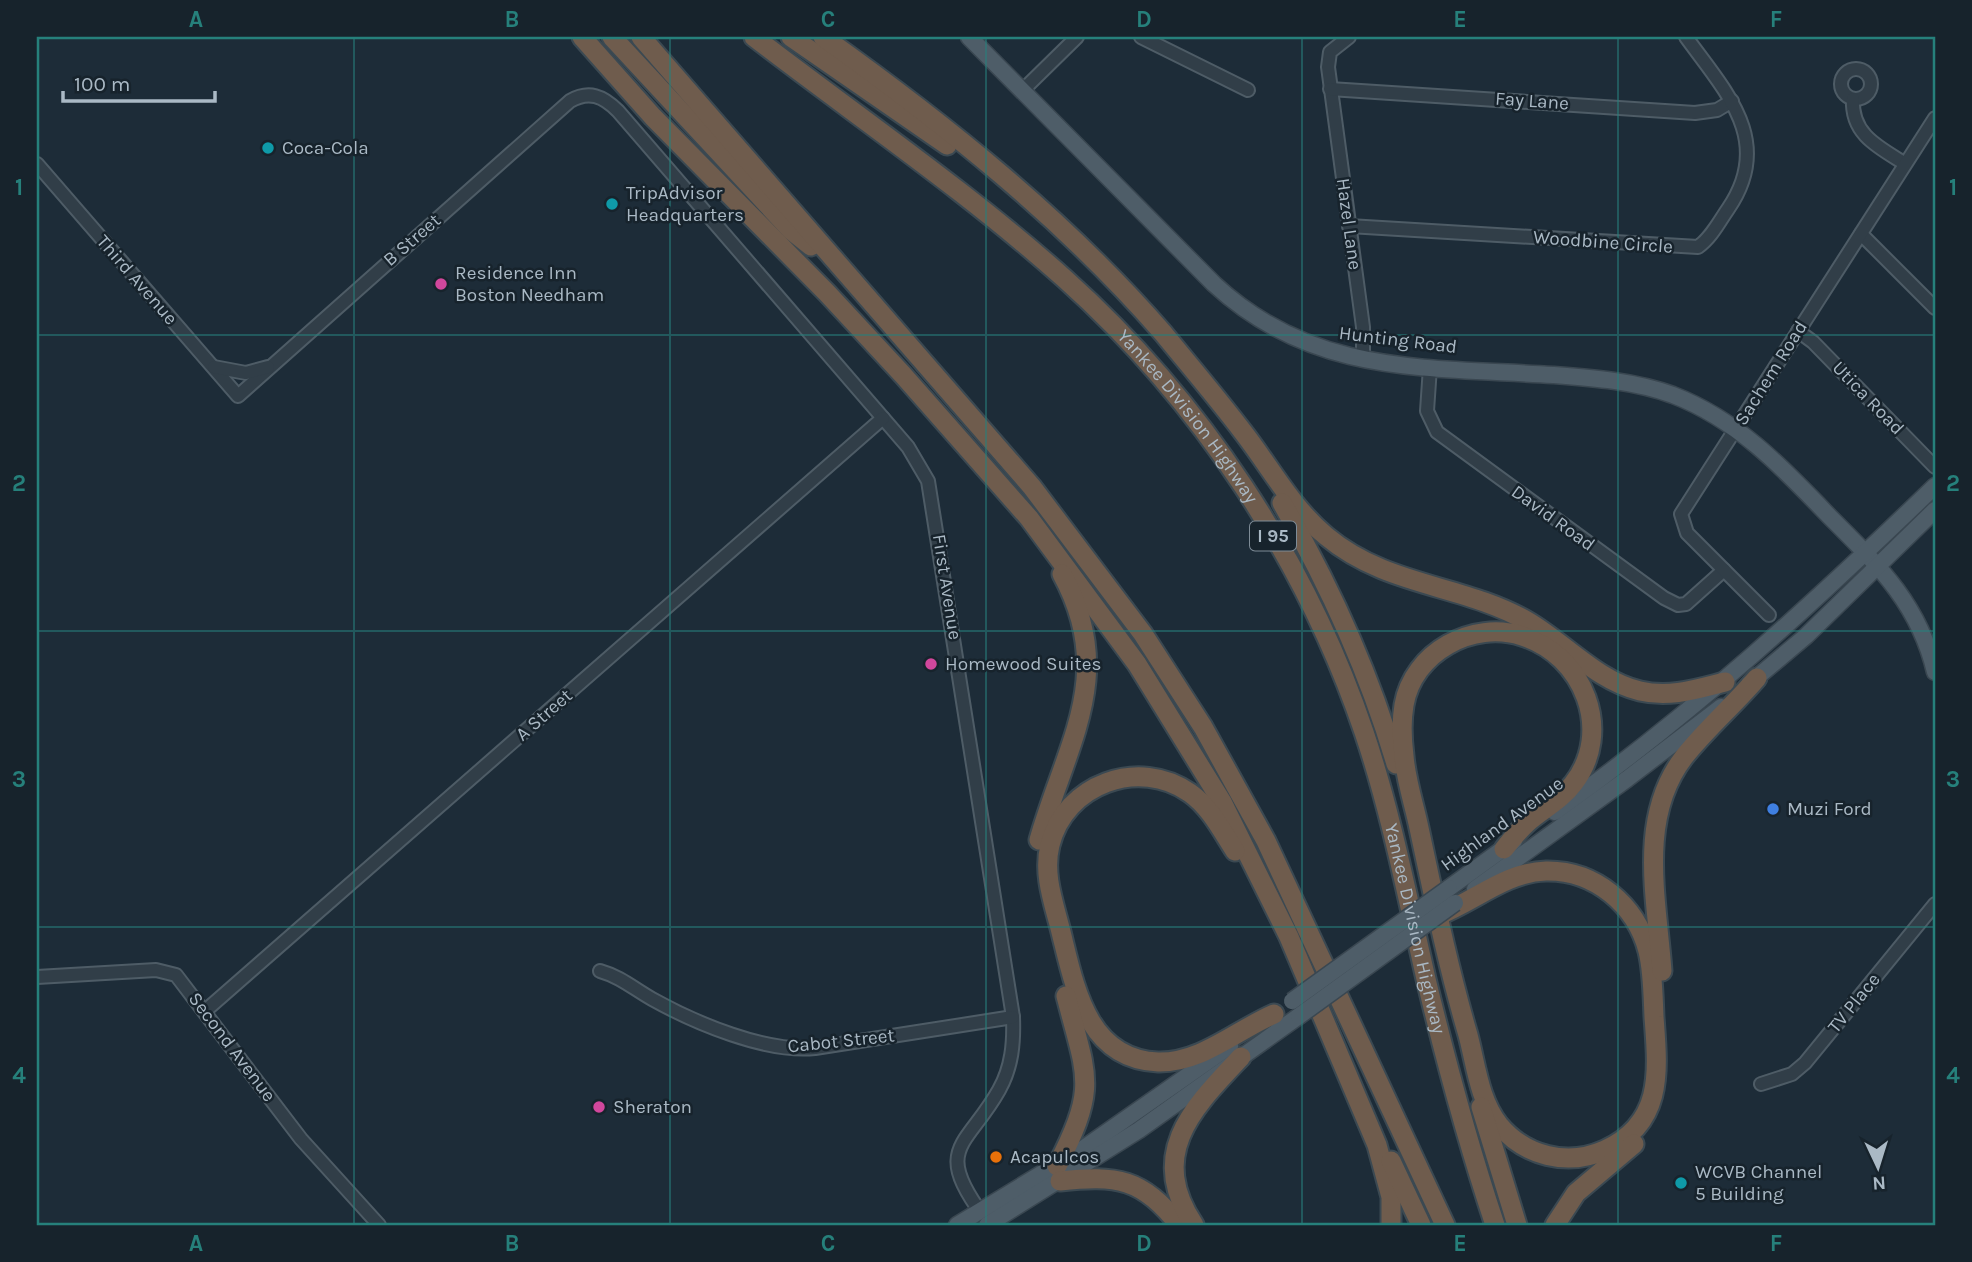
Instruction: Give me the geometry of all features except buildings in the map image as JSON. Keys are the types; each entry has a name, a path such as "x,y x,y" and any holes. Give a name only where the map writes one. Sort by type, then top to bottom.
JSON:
{"highway":[{"path":"582,37 660,124 860,328 1009,499 1029,518 1073,574 1167,710 1251,858 1289,937 1301,970 1362,1104 1421,1225"},
{"path":"612,37 790,230 846,273"},
{"path":"641,37 1067,531 1123,605 1189,704 1283,873 1445,1225"},
{"name":"Yankee Division Highway","path":"754,37 1066,280 1170,388 1247,492 1315,614 1362,726 1391,824 1443,1049 1495,1225"},
{"path":"791,37 971,162 1057,228"},
{"path":"823,37 936,121 1022,193 1149,318 1220,405 1300,511 1328,538 1360,560 1397,577 1514,615 1611,680 1631,688 1666,694 1726,682"},
{"path":"1220,405 1295,526 1346,627 1382,720 1426,867"},
{"path":"1009,499 1069,586 1083,622 1088,654 1083,708 1042,831 1036,858 1038,887 1086,1073 1080,1116 1058,1173 1126,1181 1156,1198 1179,1225"},
{"path":"1504,849 1526,824 1560,798 1576,780 1588,755 1592,722 1583,687 1559,657 1529,639 1492,632 1461,638 1437,652 1416,675 1405,698 1403,752 1476,1091 1517,1225"},
{"path":"1555,1225 1576,1193 1640,1140 1661,1108 1669,1069 1654,858 1657,815 1669,782 1683,758 1757,678"},
{"path":"1274,1014 1241,1028 1207,1051 1165,1062 1135,1058 1101,1036 1078,1000 1049,883 1048,856 1059,822 1084,794 1115,779 1153,778 1187,791 1203,804 1233,848 1301,970"},
{"path":"1450,903 1508,880 1550,871 1585,878 1623,905 1643,937 1651,976 1657,1074 1653,1097 1644,1115 1622,1140 1591,1155 1554,1158 1525,1147 1503,1129 1489,1109 1459,1011"},
{"path":"1194,1225 1183,1205 1177,1184 1179,1141 1195,1106 1241,1057"},
{"path":"1362,1104 1388,1183 1391,1225"}],"main road":[{"name":"Hunting Road","path":"969,37 1231,300 1294,339 1363,360 1582,377 1639,385 1680,398 1736,428 1773,459 1865,553 1911,607 1935,673"},
{"name":"Highland Avenue","path":"957,1225 985,1220 1058,1173 1274,1014 1295,1008 1450,903 1504,849 1624,763 1726,682 1935,486"},
{"name":"Highland Avenue","path":"1058,1173 1155,1119 1241,1057 1295,1008 1627,779 1757,678 1935,510"}],"street":[{"path":"1023,90 1077,37"},
{"path":"1141,37 1248,90"},
{"path":"1330,89 1329,56 1336,46 1349,37"},
{"name":"Woodbine Circle","path":"1349,226 1698,247 1708,239 1734,201 1746,171 1745,134 1732,101 1686,37"},
{"name":"Fay Lane","path":"1330,89 1695,113 1717,110 1732,101"},
{"name":"Hazel Lane","path":"1330,89 1363,327 1363,360"},
{"name":"B Street","path":"239,396 565,105 580,96 591,95"},
{"name":"First Avenue","path":"591,95 604,99 618,111 883,418 918,461 933,496 1013,1017 1013,1050 1007,1073 995,1096 967,1132 958,1158 962,1181 985,1220"},
{"path":"1853,99 1853,114 1864,135 1904,163"},
{"name":"Sachem Road","path":"1769,615 1688,533 1681,514 1935,118"},
{"name":"Third Avenue","path":"37,164 239,396"},
{"path":"1861,234 1935,307"},
{"name":"Utica Road","path":"1798,331 1813,342 1935,467"},
{"path":"213,367 246,373 269,367"},
{"name":"David Road","path":"1430,367 1427,411 1441,436 1664,598 1678,605 1686,604 1724,570"},
{"name":"A Street","path":"205,1011 883,418"},
{"name":"TV Place","path":"1761,1084 1787,1076 1805,1063 1935,904"},
{"name":"Second Avenue","path":"37,977 167,971 180,978 301,1139 379,1225"},
{"name":"Cabot Street","path":"600,971 621,979 672,1008 758,1044 785,1049 815,1048 1013,1017"}],"place":[{"name":"Coca-Cola","path":"268,148"},
{"name":"TripAdvisor Headquarters","path":"612,204"},
{"name":"Residence Inn Boston Needham","path":"441,284"},
{"name":"Homewood Suites","path":"931,664"},
{"name":"Muzi Ford","path":"1773,809"},
{"name":"Sheraton","path":"599,1107"},
{"name":"Acapulcos","path":"996,1157"},
{"name":"WCVB Channel 5 Building","path":"1681,1183"}]}
